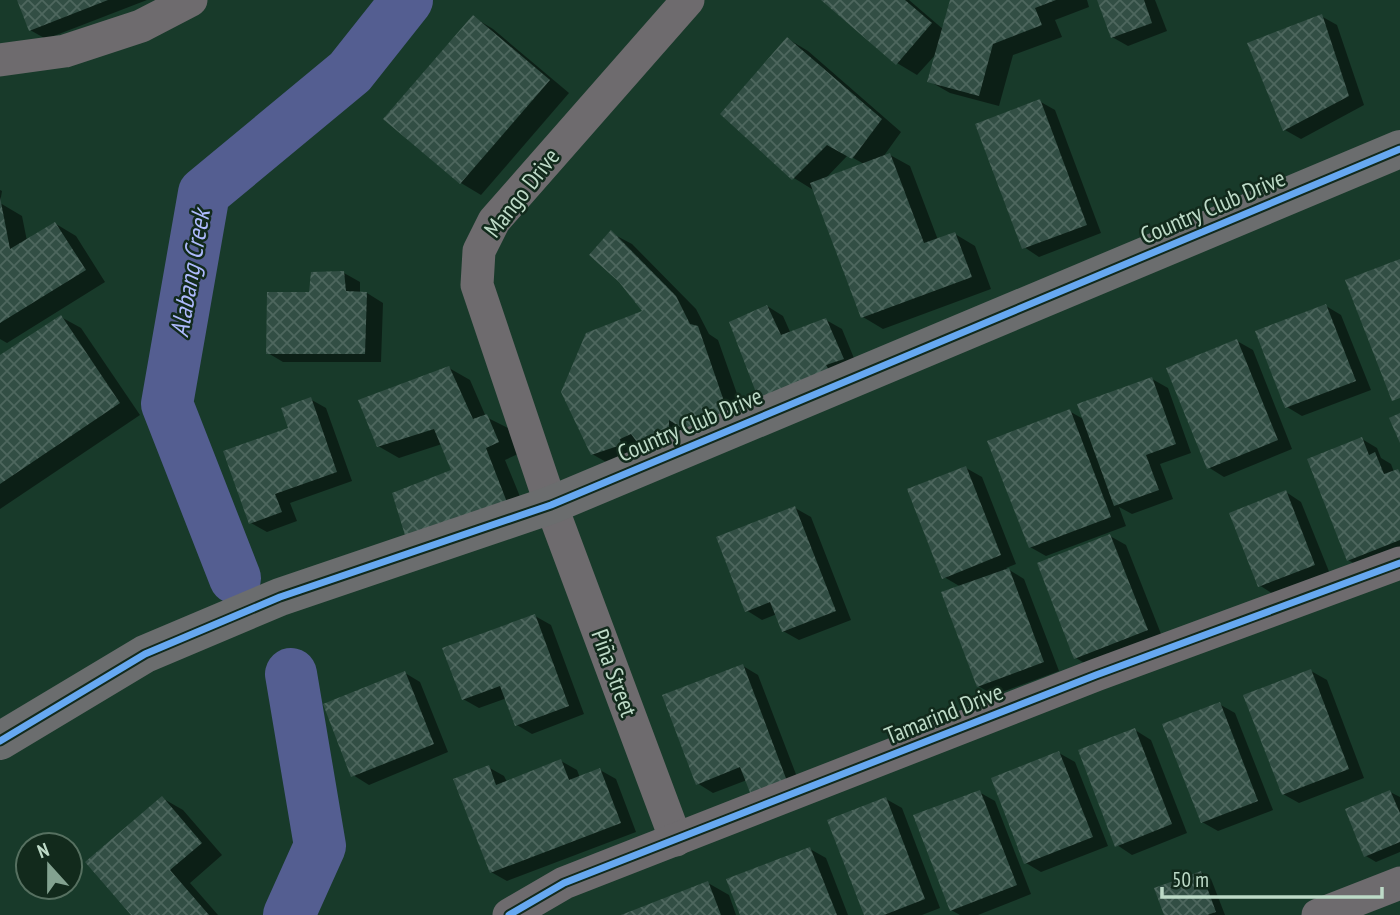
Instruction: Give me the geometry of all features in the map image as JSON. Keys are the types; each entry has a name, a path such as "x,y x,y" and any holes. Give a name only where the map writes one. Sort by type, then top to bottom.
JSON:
{"street":[{"path":"0,60 65,51 141,26 191,0"},
{"name":"Mango Drive","path":"551,505 477,285 479,251 494,221 688,0"},
{"name":"Country Club Drive","path":"0,741 145,654 280,597 551,505 1400,149"},
{"name":"Piña Street","path":"551,505 677,841"},
{"name":"Tamarind Drive","path":"509,915 564,883 1096,675 1400,563"},
{"path":"1318,915 1400,883"}],"building":[{"path":"17,0 108,0 29,31"},
{"path":"821,0 905,0 932,23 896,65"},
{"path":"950,0 1056,0 1035,8 1042,25 993,44 979,96 927,82"},
{"path":"1097,0 1144,0 1152,23 1111,38"},
{"path":"1322,14 1349,96 1283,131 1247,43"},
{"path":"473,15 550,80 460,184 383,119"},
{"path":"787,37 882,119 852,159 827,145 792,180 720,114"},
{"path":"1040,99 1087,225 1022,249 975,124"},
{"path":"890,153 924,243 955,232 972,277 861,318 810,183"},
{"path":"0,197 10,249 55,222 86,270 0,323"},
{"path":"611,230 676,296 690,324 698,326 727,410 696,428 680,427 669,420 669,439 655,449 640,446 631,434 620,439 621,445 591,455 561,392 586,333 642,311 619,282 589,255"},
{"path":"1400,259 1400,398 1392,401 1345,280"},
{"path":"344,271 346,291 367,292 365,354 266,354 267,292 309,292 311,272"},
{"path":"1326,304 1356,381 1285,408 1255,331"},
{"path":"767,305 781,335 826,318 844,359 826,365 834,379 762,408 729,322"},
{"path":"61,315 120,403 0,484 0,355"},
{"path":"1237,339 1278,440 1207,469 1166,368"},
{"path":"449,366 473,419 487,414 499,442 486,448 510,510 409,548 392,493 451,470 434,429 377,447 358,400"},
{"path":"1152,377 1176,444 1146,455 1159,490 1114,506 1077,404"},
{"path":"311,397 337,472 275,494 282,512 249,524 223,451 288,428 281,408"},
{"path":"1070,409 1111,517 1029,548 987,441"},
{"path":"1400,413 1400,443 1389,418"},
{"path":"1362,437 1369,455 1375,452 1384,474 1398,469 1400,473 1400,540 1347,561 1307,459"},
{"path":"966,466 1001,555 942,579 907,489"},
{"path":"1286,490 1315,565 1258,587 1229,513"},
{"path":"795,506 836,611 782,632 770,602 745,612 716,537"},
{"path":"1110,534 1148,630 1074,659 1037,563"},
{"path":"1009,568 1044,662 977,687 941,592"},
{"path":"535,614 569,706 515,726 500,686 462,700 442,648"},
{"path":"743,664 787,781 751,795 740,767 696,785 662,695"},
{"path":"1311,669 1349,769 1282,795 1243,695"},
{"path":"405,671 434,744 351,777 323,704"},
{"path":"1220,702 1258,801 1201,823 1162,724"},
{"path":"1135,728 1172,824 1115,847 1078,750"},
{"path":"1059,751 1093,837 1024,864 991,778"},
{"path":"561,759 569,780 600,768 621,823 490,873 453,779 489,765 496,785"},
{"path":"980,790 1017,885 950,911 913,815"},
{"path":"1390,790 1400,813 1400,842 1364,857 1345,809"},
{"path":"162,796 202,843 170,870 209,915 131,915 85,862"},
{"path":"886,797 925,899 884,915 864,915 827,820"},
{"path":"810,847 837,915 740,915 726,879"},
{"path":"1201,871 1216,912 1207,915 1164,915 1154,888"},
{"path":"708,881 721,915 621,915"}],"waterway":[{"name":"Alabang Creek","path":"235,578 167,404 204,193 350,72 407,0"},
{"name":"Alabang Creek","path":"289,915 320,846 291,674"}],"cycle path":[{"path":"0,741 145,654 280,597 551,505 1400,149"},
{"path":"509,915 564,883 1096,675 1400,563"}]}
